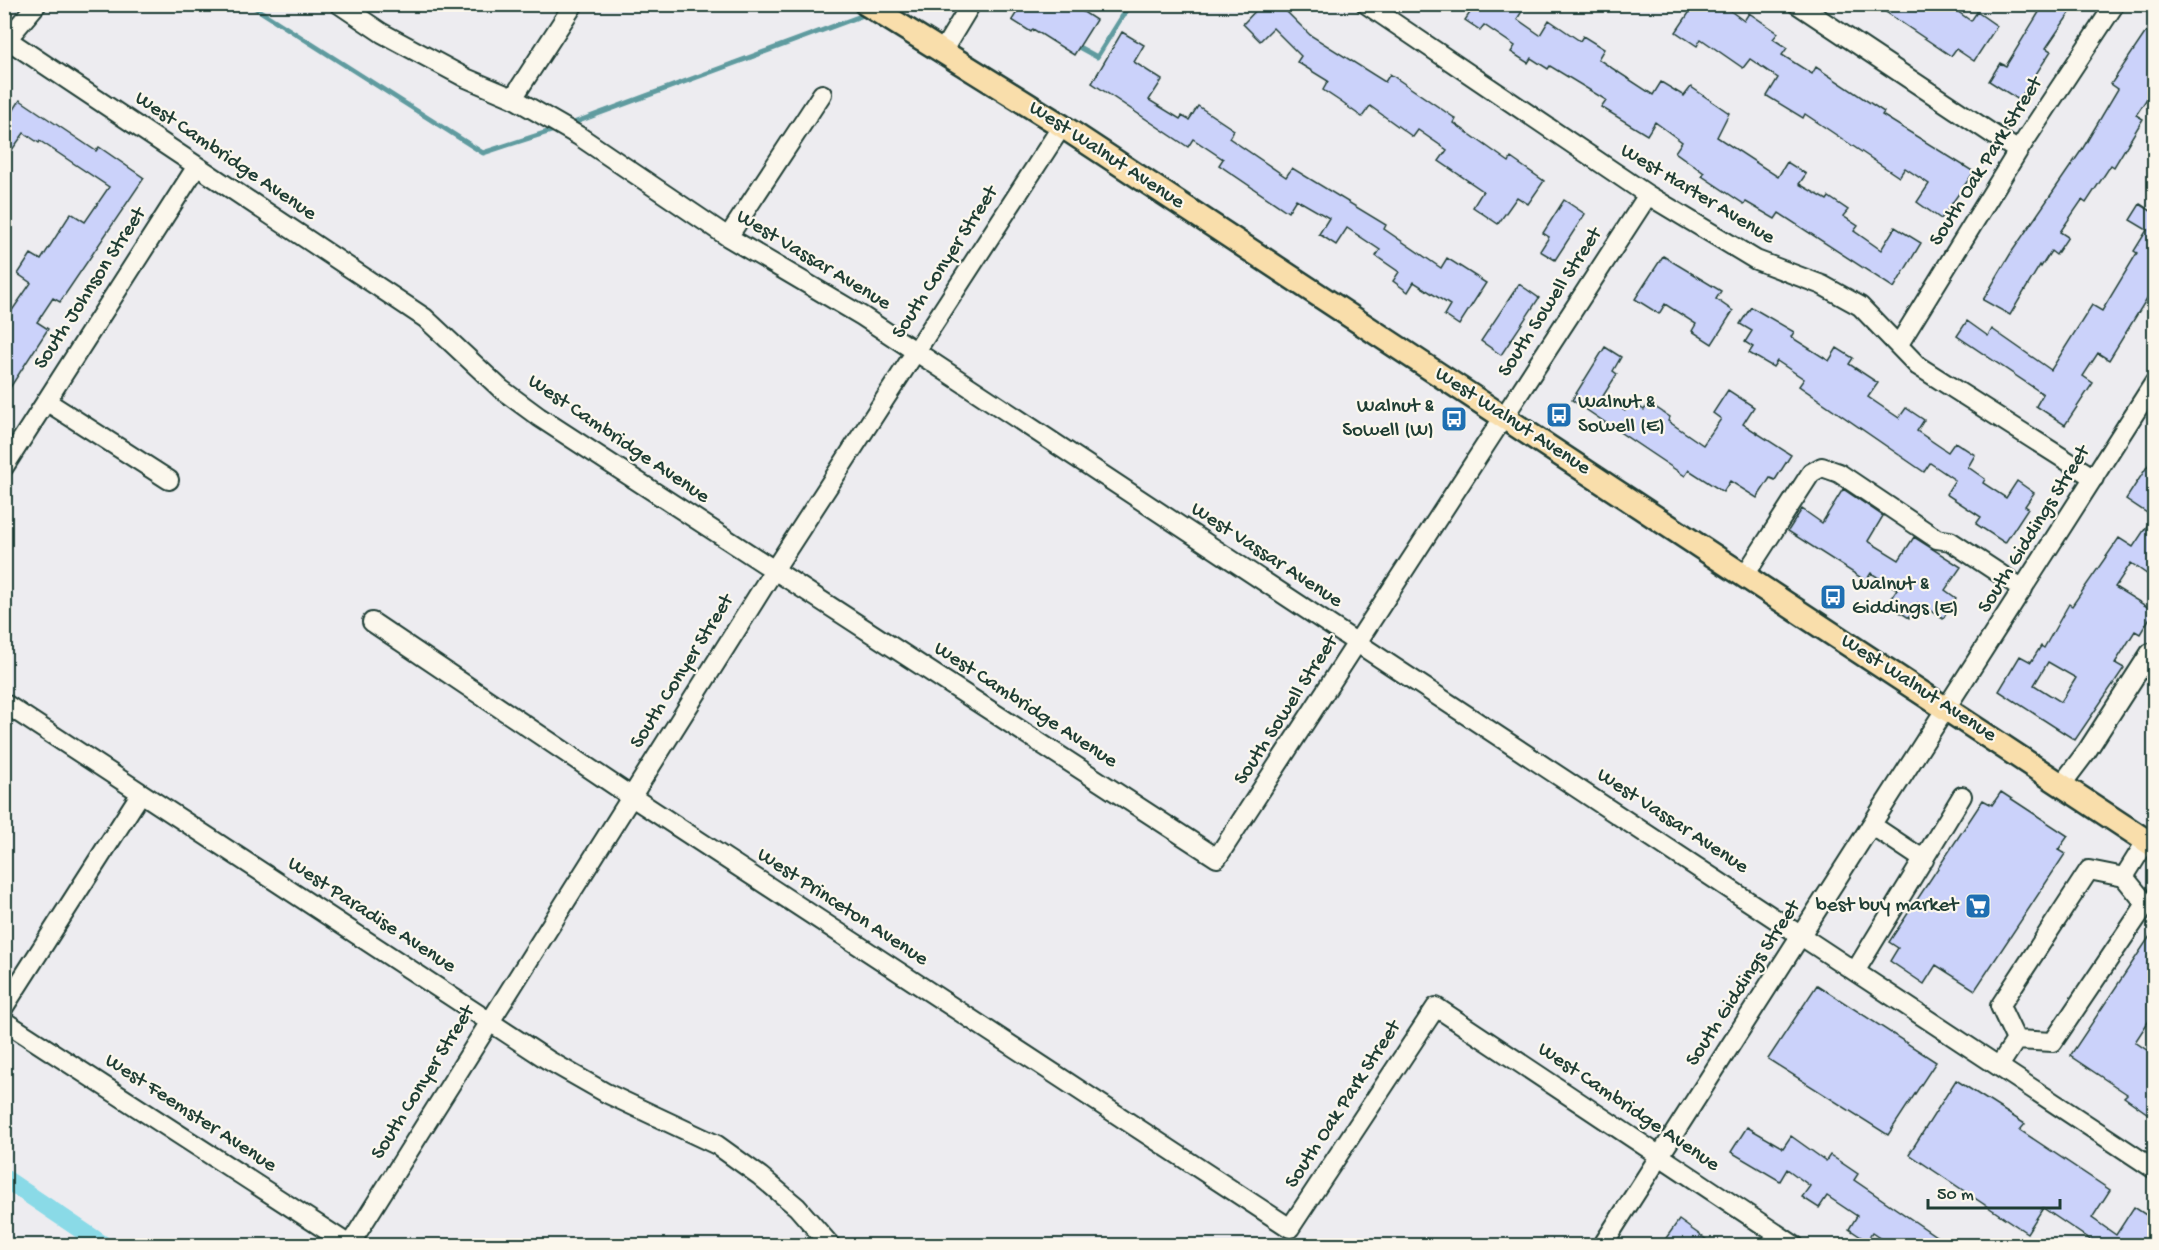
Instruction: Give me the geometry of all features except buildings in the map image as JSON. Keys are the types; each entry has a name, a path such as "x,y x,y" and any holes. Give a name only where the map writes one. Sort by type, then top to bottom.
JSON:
{"main road":[{"name":"West Walnut Avenue","path":"866,4 1062,126 2150,843"}],"street":[{"path":"6,42 37,4"},
{"name":"West Vassar Avenue","path":"339,4 393,38 466,78 513,98 579,136 728,237 862,316 1803,935 2154,1169"},
{"path":"513,98 574,4"},
{"path":"942,52 971,4"},
{"name":"West Harter Avenue","path":"1366,4 1648,195 1756,260 1822,285 1860,306 1918,366 2094,478"},
{"path":"1797,4 2018,151"},
{"name":"South Oak Park Street","path":"1899,344 2018,151 2115,4"},
{"name":"West Cambridge Avenue","path":"6,42 425,318 501,389 539,417 1217,858"},
{"path":"728,237 822,94"},
{"name":"South Conyer Street","path":"350,1245 774,570 1062,126"},
{"name":"South Johnson Street","path":"4,467 197,166"},
{"name":"South Sowell Street","path":"1217,858 1648,195"},
{"name":"South Giddings Street","path":"1602,1245 1873,826 2154,382"},
{"path":"46,401 170,480"},
{"path":"1745,575 1811,472 1821,467 1839,473 1937,539 1950,541 2023,589"},
{"name":"West Princeton Avenue","path":"372,622 632,797 1290,1228"},
{"path":"2062,784 2087,751 2150,654"},
{"name":"West Paradise Avenue","path":"4,703 548,1060 606,1093 717,1145 760,1176 797,1207 831,1245"},
{"path":"4,1007 141,793"},
{"path":"1856,970 1962,796"},
{"path":"1873,826 1924,860"},
{"path":"2124,877 2150,843"},
{"path":"2089,870 2124,877 2146,904 2053,1042 2016,1040 2000,1006 2089,870"},
{"name":"West Cambridge Avenue","path":"1436,1007 1795,1245"},
{"name":"South Oak Park Street","path":"1290,1228 1436,1007"},
{"name":"West Feemster Avenue","path":"4,1021 350,1245"},
{"path":"1999,1066 2016,1040"}],"waterway":[{"path":"249,4 483,153 557,129"},
{"path":"1006,4 1023,14"},
{"path":"1075,45 1097,57 1130,4"},
{"path":"568,125 869,13"},
{"path":"4,1178 105,1246"}],"place":[{"name":"Walnut & Sowell (E)","path":"1559,415"},
{"name":"Walnut & Sowell (W)","path":"1454,419"},
{"name":"Walnut & Giddings (E)","path":"1833,597"},
{"name":"best buy market","path":"1978,906"}]}
